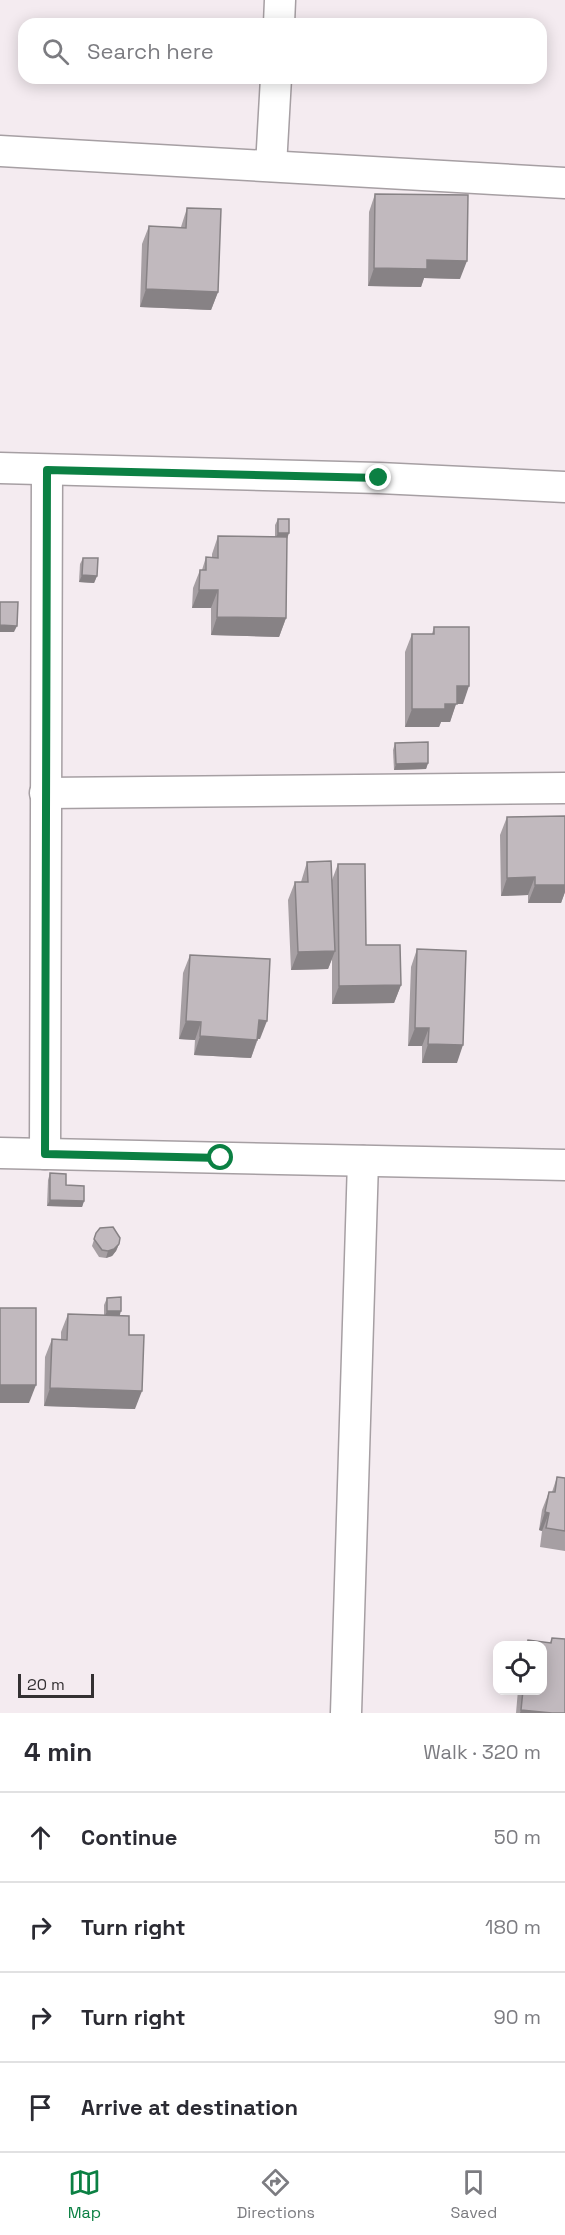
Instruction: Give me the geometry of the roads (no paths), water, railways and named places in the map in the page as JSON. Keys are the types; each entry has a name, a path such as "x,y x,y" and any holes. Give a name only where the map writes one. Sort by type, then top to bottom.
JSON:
{"street":[{"path":"279,18 280,0"},
{"path":"271,166 276,84"},
{"path":"0,151 565,183"},
{"path":"0,468 367,478 565,487"},
{"path":"45,1154 47,470"},
{"path":"45,793 565,788"},
{"path":"0,1153 565,1165"},
{"path":"346,1713 363,1161"}]}
